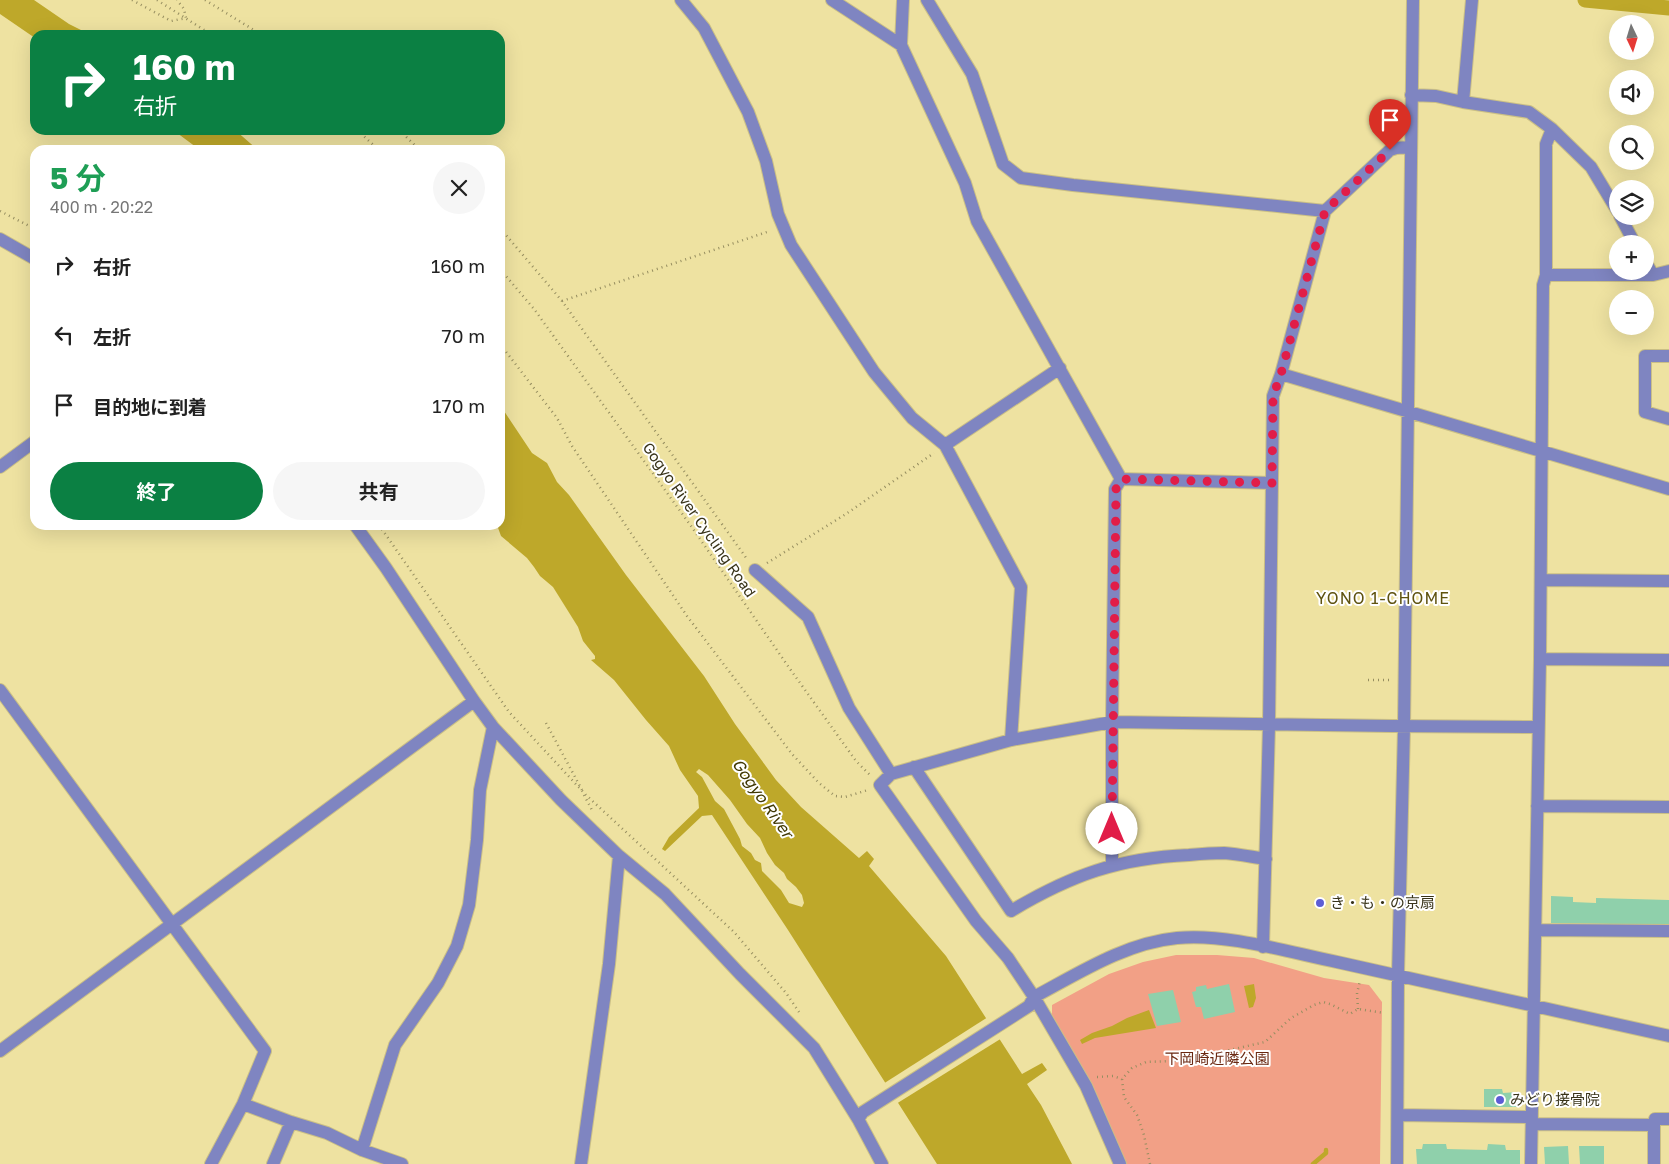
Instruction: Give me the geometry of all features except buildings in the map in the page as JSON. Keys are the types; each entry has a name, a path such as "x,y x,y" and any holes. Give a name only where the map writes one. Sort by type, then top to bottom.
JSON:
{"street":[{"path":"681,0 704,28 748,112 766,161 778,214 791,245 874,372 912,418 945,445 1020,587 1011,740"},
{"path":"832,0 901,45"},
{"path":"903,0 901,45 965,183 977,221 1121,479"},
{"path":"927,0 972,74 1003,164 1021,178 1325,211"},
{"path":"1397,1164 1398,976 1404,726 1413,0"},
{"path":"1464,102 1472,0"},
{"path":"1411,95 1436,96 1529,112 1552,129 1592,167 1609,196"},
{"path":"1531,1164 1540,659 1543,285 1546,275 1546,144 1552,129"},
{"path":"1263,947 1269,725 1273,396 1281,374 1325,211 1390,150 1410,147"},
{"path":"0,239 30,256"},
{"path":"1654,275 1669,271"},
{"path":"1546,275 1609,275"},
{"path":"1669,356 1645,356 1644,412 1669,418"},
{"path":"945,445 1060,368"},
{"path":"1281,374 1669,489"},
{"path":"0,467 30,445"},
{"path":"1121,479 1272,483"},
{"path":"1112,865 1112,722 1116,489 1121,479"},
{"path":"359,530 493,727 561,800 619,856 665,894 740,974 814,1048 860,1115 882,1164"},
{"path":"755,570 808,617 849,708 891,774"},
{"path":"1541,580 1669,581"},
{"path":"1540,659 1669,660"},
{"path":"0,690 265,1051 243,1104 211,1164"},
{"path":"0,1052 474,701"},
{"path":"1120,1164 1084,1082 1032,1001 1008,958 976,921 880,785 891,774 1011,740 1112,722 1269,725 1538,726"},
{"path":"362,1150 395,1045 438,983 460,938 469,905 477,840 480,790 493,727"},
{"path":"914,767 1011,911 1042,892 1092,871 1156,856 1222,853 1266,859"},
{"path":"1537,806 1669,807"},
{"path":"581,1164 609,964 619,856"},
{"path":"1536,930 1669,931"},
{"path":"860,1115 1032,1001 1111,956 1152,942 1178,938 1222,938 1669,1036"},
{"path":"243,1104 327,1133 362,1150 402,1164"},
{"path":"1398,1114 1654,1125"},
{"path":"1654,1164 1655,1119 1669,1119"},
{"path":"273,1164 292,1122"}],"path":[{"path":"132,0 171,21 186,18"},
{"path":"157,0 204,30"},
{"path":"177,0 184,9 186,18"},
{"path":"204,0 254,30"},
{"path":"362,135 374,145"},
{"path":"404,135 415,145"},
{"path":"0,211 30,226"},
{"path":"562,301 784,227"},
{"path":"505,234 562,301 755,570 846,514 945,445"},
{"name":"Gogyo River Cycling Road","path":"505,275 534,309 856,761 880,785"},
{"path":"505,350 557,418 572,446 687,616 792,754 819,783 835,796 845,797 858,794 880,785"},
{"path":"383,530 509,712 583,792 734,932 786,993 801,1015"},
{"path":"1368,680 1392,680"},
{"path":"546,722 595,816"},
{"path":"1358,1009 1357,993 1360,980"},
{"path":"1150,1164 1144,1135 1136,1115 1124,1097 1122,1079 1132,1068 1146,1062 1195,1060 1220,1052 1265,1042 1291,1018 1323,1002 1350,1014 1358,1009 1386,1014"},
{"path":"1084,1082 1099,1077 1113,1076 1122,1079"}],"green space":[{"name":"下岡崎近隣公園","path":"1176,955 1217,955 1254,958 1324,978 1369,985 1382,1002 1380,1164 1124,1164 1088,1077 1052,1016 1052,1005 1109,974 1143,962"}],"water":[{"path":"0,0 34,0 81,30 30,30 30,35 0,14"},
{"path":"180,135 241,135 252,145 193,145"},
{"name":"Gogyo River","path":"505,412 532,453 547,463 557,482 569,495 626,575 704,676 735,724 776,780 801,807 859,858 867,851 874,859 869,866 946,956 1022,1074 1042,1063 1047,1070 1027,1084 1041,1105 1072,1164 937,1164 788,930 712,815 702,816 665,851 662,849 669,837 699,808 698,796 680,770 669,746 614,680 591,660 595,659 595,656 583,641 578,627 553,587 540,576 527,558 501,536 499,530 505,530","holes":["699,769 708,775 730,800 747,824 760,838 775,865 802,895 804,903 802,907 789,903 781,890 762,871 761,863 755,860 751,853 742,846 724,809 715,801 702,777 696,772"]},
{"path":"1254,984 1256,998 1253,1007 1249,1008 1244,986"},
{"path":"1149,1010 1156,1028 1095,1038 1082,1044 1080,1040 1092,1033"}],"pier":[{"path":"988,1017 1002,1038 896,1104 883,1084"}],"waterway":[{"path":"1585,0 1669,8"},
{"path":"1313,1164 1326,1153 1326,1150"}],"place":[{"name":"き・も・の京扇","path":"1320,903"},
{"name":"みどり接骨院","path":"1500,1100"}],"district":[{"name":"YONO 1-CHOME","path":"1383,598"}],"route":[{"path":"1112,829 1116,489 1121,479 1272,483 1273,396 1281,374 1325,211 1390,150"}]}
